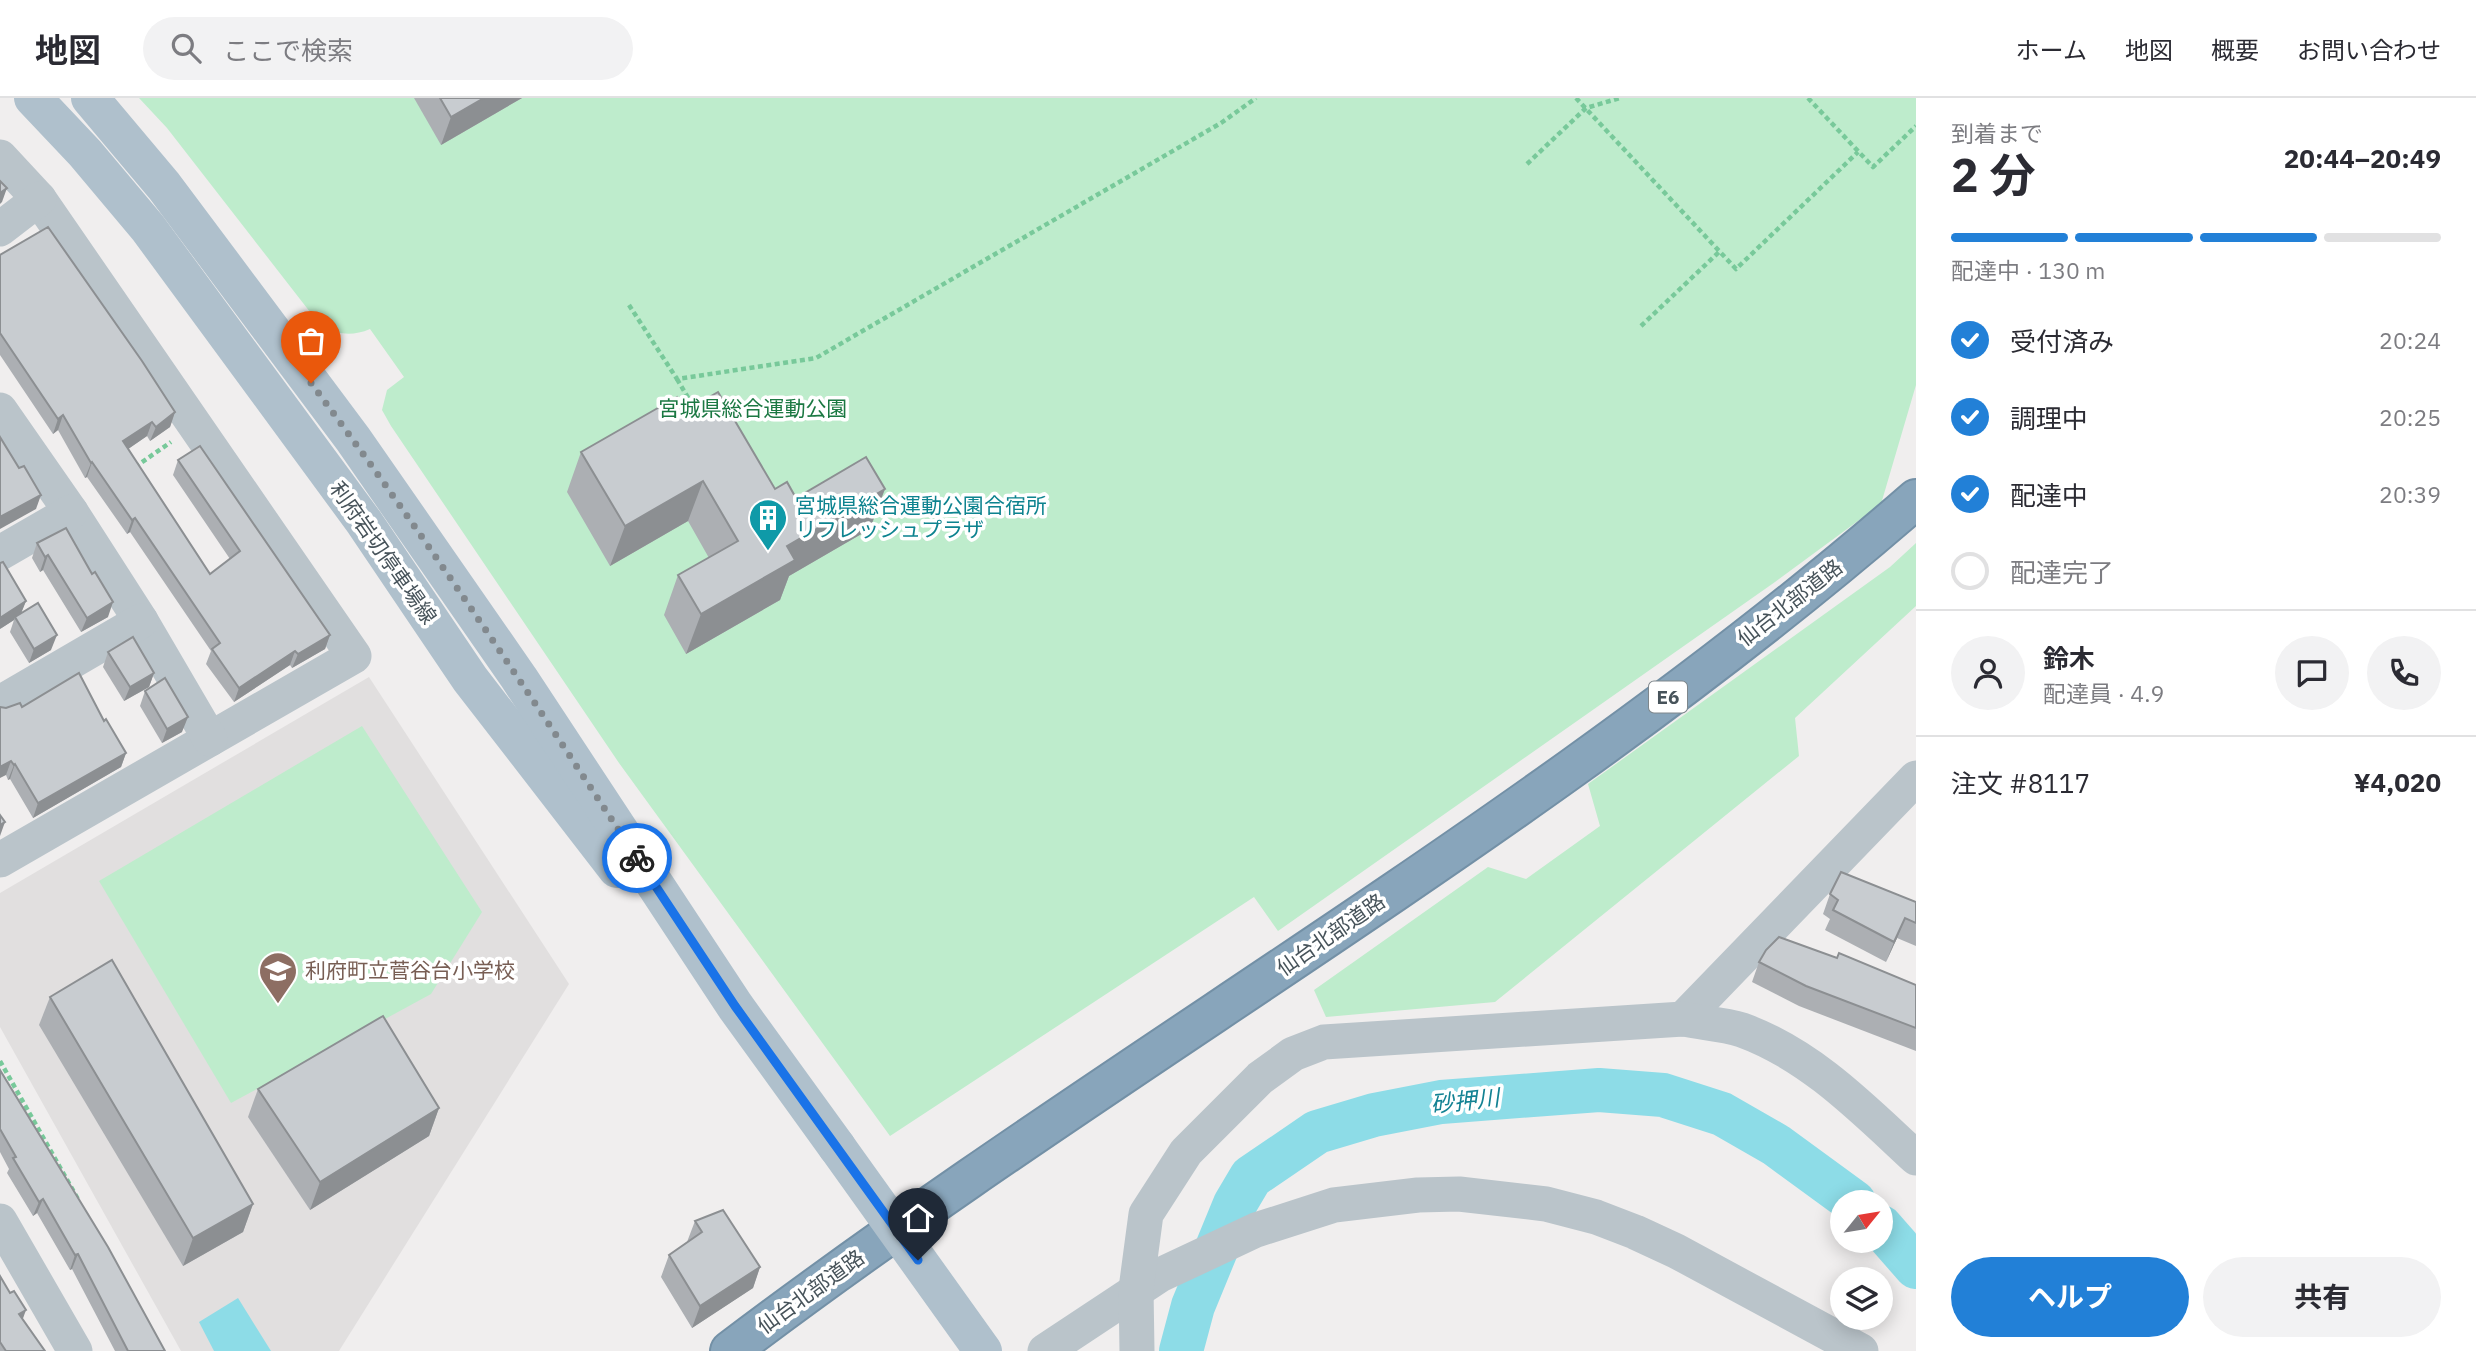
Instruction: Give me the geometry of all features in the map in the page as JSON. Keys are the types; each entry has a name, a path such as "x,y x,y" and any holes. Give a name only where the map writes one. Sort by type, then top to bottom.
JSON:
{"highway":[{"name":"仙台北部道路","path":"730,1351 944,1195 1255,988 1610,741 1842,563 1916,499"}],"main road":[{"name":"利府岩切停車場線","path":"33,98 85,153 148,228 364,522 470,679 670,937 735,1006"},
{"name":"利府岩切停車場線","path":"90,98 164,186 353,439 519,678 735,1006 983,1351"}],"street":[{"path":"0,157 39,199 354,656 0,860"},
{"path":"0,229 39,199"},
{"path":"0,410 71,512 141,621 211,739"},
{"path":"0,553 71,512"},
{"path":"0,704 141,621"},
{"path":"1683,1019 1916,778"},
{"path":"1137,1351 1148,1282 1146,1214 1186,1152 1261,1078 1293,1054 1324,1042 1683,1019 1740,1030 1782,1048 1836,1084 1916,1158"},
{"path":"1045,1351 1148,1282 1256,1230 1334,1205 1418,1195 1491,1196 1546,1203 1596,1217 1676,1251 1861,1351"},
{"path":"0,1222 75,1351"}],"path":[{"path":"677,379 816,358 1221,123 1256,98"},
{"path":"1576,98 1736,269 1858,152"},
{"path":"1527,164 1586,108 1620,98"},
{"path":"1808,98 1872,167 1916,126"},
{"path":"1641,326 1720,251"},
{"path":"629,305 696,411"},
{"path":"128,473 195,426"},
{"path":"0,1060 82,1206"}],"shaded area":[{"name":"利府町立菅谷台小学校","path":"369,677 569,984 339,1351 181,1351 0,1027 0,893"}],"green space":[{"name":"宮城県総合運動公園","path":"139,98 1916,98 1916,385 1881,504 1775,582 1278,931 1254,897 890,1136 619,763 391,426 382,410 387,390 404,377 370,329 347,334 324,330 167,128"},
{"path":"1916,543 1916,606 1795,718 1799,756 1495,1002 1326,1017 1314,990 1488,867 1526,879 1600,826 1588,784 1890,567"},
{"path":"362,726 482,912 431,994 231,1103 99,881"}],"water":[{"path":"238,1298 271,1351 214,1351 199,1322"}],"building":[{"path":"440,98 484,98 451,117"},
{"path":"0,181 7,188 0,193"},
{"path":"48,227 175,412 156,427 152,422 123,441 210,574 240,551 178,460 200,446 330,635 298,654 295,651 239,688 212,649 220,643 135,518 132,520 91,463 63,415 58,419 0,333 0,255"},
{"path":"718,392 775,489 787,482 796,498 866,457 885,489 787,546 795,560 701,614 678,575 738,541 703,481 625,526 581,452 677,397 685,411"},
{"path":"0,437 19,468 24,466 41,495 0,517"},
{"path":"66,528 92,574 95,572 113,602 87,618 48,555 45,557 37,543"},
{"path":"3,562 26,601 0,618 0,563"},
{"path":"38,603 57,635 34,649 15,617"},
{"path":"133,637 154,673 130,687 108,652"},
{"path":"79,673 104,721 106,719 126,753 38,803 15,764 11,761 0,767 0,707 6,708 20,703 22,707"},
{"path":"165,678 188,717 167,729 145,691"},
{"path":"1841,872 1916,902 1916,923 1905,918 1894,942 1833,910 1838,900 1830,894"},
{"path":"1779,937 1837,958 1839,953 1916,985 1916,1028 1806,986 1759,962"},
{"path":"112,960 253,1204 193,1238 50,997"},
{"path":"383,1016 439,1108 320,1182 258,1089"},
{"path":"0,1070 108,1247 165,1351 128,1351 78,1254 75,1255 43,1199 39,1202 13,1158 16,1157 0,1129"},
{"path":"723,1210 760,1267 700,1306 669,1255 702,1232 695,1221"},
{"path":"0,1276 10,1293 14,1291 26,1310 19,1314 45,1351 6,1351 0,1342"}],"waterway":[{"name":"砂押川","path":"1181,1351 1193,1306 1235,1204 1251,1177 1317,1132 1374,1115 1441,1102 1599,1090 1663,1095 1722,1114 1776,1145 1838,1190"},
{"name":"砂押川","path":"1894,1242 1916,1267"}],"way so far":[{"path":"311,383 519,678 637,858"}],"place":[{"name":"宮城県総合運動公園合宿所 リフレッシュプラザ","path":"768,552"},
{"name":"利府町立菅谷台小学校","path":"278,1005"}],"route":[{"path":"637,858 735,1006 918,1260"}]}
